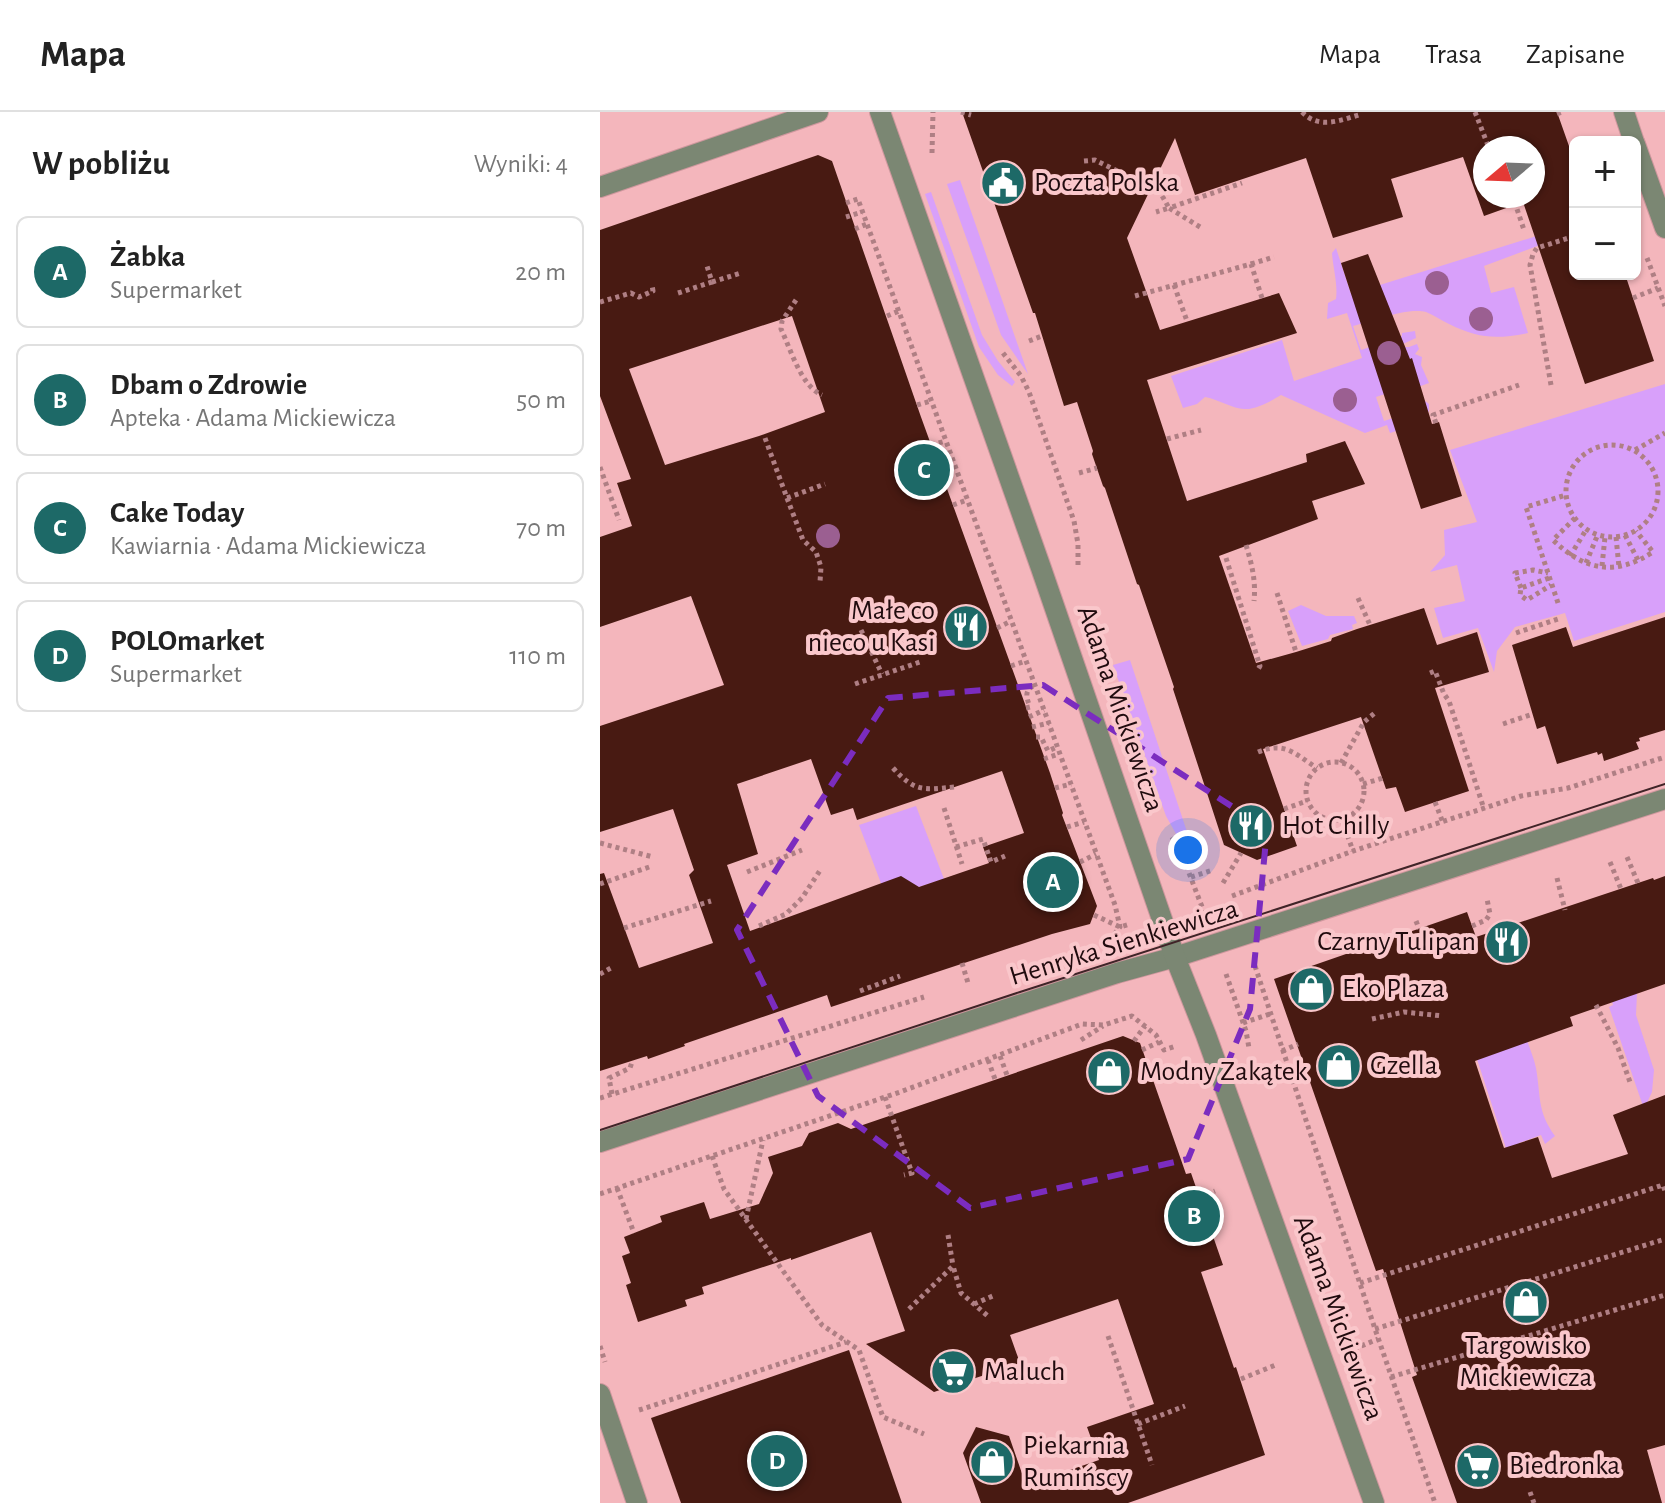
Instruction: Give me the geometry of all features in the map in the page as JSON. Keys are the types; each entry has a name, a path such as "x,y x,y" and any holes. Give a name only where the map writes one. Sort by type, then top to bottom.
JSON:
{"street":[{"path":"600,187 818,112"},
{"name":"Adama Mickiewicza","path":"880,112 1175,957 1206,1035 1374,1503"},
{"path":"1624,112 1633,136"},
{"path":"1641,160 1665,228"},
{"name":"Henryka Sienkiewicza","path":"600,1142 1665,799"},
{"path":"600,1394 637,1503"}],"path":[{"path":"961,112 971,115"},
{"path":"1302,112 1314,121 1333,123 1362,114"},
{"path":"1475,112 1486,136"},
{"path":"1084,161 1095,160 1160,192 1169,208 1200,227"},
{"path":"1156,212 1242,183"},
{"path":"846,203 858,200 1115,905 1120,927"},
{"path":"1516,208 1524,230"},
{"path":"846,217 862,212"},
{"path":"855,229 867,224"},
{"path":"1551,385 1530,265 1537,248 1569,238"},
{"path":"1644,249 1665,306"},
{"path":"1135,296 1274,257"},
{"path":"1251,264 1262,298"},
{"path":"707,266 712,282"},
{"path":"678,293 741,273"},
{"path":"600,302 631,293 639,297 647,295 653,291 652,285"},
{"path":"1174,285 1187,321"},
{"path":"1633,298 1658,288"},
{"path":"796,300 782,321 781,329 806,383 822,395"},
{"path":"887,316 899,311"},
{"path":"1029,341 1042,336"},
{"path":"1436,423 1433,415 1519,385"},
{"path":"917,405 931,401"},
{"path":"1167,439 1201,430"},
{"path":"1635,450 1665,433"},
{"path":"765,438 803,540 816,552 821,567 820,582"},
{"path":"931,445 946,441"},
{"path":"1607,444 1635,450 1648,460 1656,474 1659,490 1649,520 1636,531 1616,537 1605,537 1586,529 1569,509 1566,495 1566,480 1571,467 1593,448 1607,444"},
{"path":"600,467 619,520"},
{"path":"1079,473 1097,468"},
{"path":"787,498 825,484"},
{"path":"1558,603 1526,507 1566,495"},
{"path":"953,505 967,499"},
{"path":"1575,518 1553,540 1570,556 1586,563 1619,567 1639,562 1653,552 1636,531"},
{"path":"1570,556 1586,529"},
{"path":"1586,563 1598,534"},
{"path":"1625,535 1639,562"},
{"path":"1602,566 1605,537"},
{"path":"1616,537 1619,567"},
{"path":"1246,545 1253,566 1254,601"},
{"path":"1226,558 1260,666 1257,671"},
{"path":"1533,570 1549,578 1527,600 1520,595 1521,588 1515,573 1533,570"},
{"path":"1521,588 1549,578"},
{"path":"1277,593 1296,652"},
{"path":"1358,598 1370,625"},
{"path":"1516,633 1561,618"},
{"path":"997,628 1011,621"},
{"path":"861,630 882,674"},
{"path":"855,684 923,661"},
{"path":"1011,666 1026,661"},
{"path":"1430,673 1435,671 1449,701 1484,809"},
{"path":"1026,708 1030,707 1026,691 1035,685"},
{"path":"1029,717 1044,710"},
{"path":"1341,763 1364,722 1376,712"},
{"path":"1503,724 1533,714"},
{"path":"1032,727 1049,723"},
{"path":"1036,737 1041,737 1048,751 1058,750"},
{"path":"1258,752 1278,746 1317,768"},
{"path":"1455,750 1465,747"},
{"path":"1044,759 1058,750"},
{"path":"1232,896 1353,851 1521,796 1568,788 1665,757"},
{"path":"1326,763 1341,763 1360,776 1362,802 1350,817 1342,820 1323,819 1314,813 1307,801 1306,785 1317,768 1326,763"},
{"path":"893,768 907,783 921,789 954,787"},
{"path":"1363,784 1383,778"},
{"path":"1055,788 1071,784"},
{"path":"1284,809 1307,801"},
{"path":"1435,802 1443,823"},
{"path":"944,808 962,864"},
{"path":"1342,820 1353,851"},
{"path":"1067,827 1084,822"},
{"path":"956,847 983,839 991,862 1005,856"},
{"path":"600,843 653,857"},
{"path":"747,872 802,850"},
{"path":"1223,883 1241,853"},
{"path":"1080,862 1096,854"},
{"path":"1627,857 1638,883"},
{"path":"1610,862 1621,889"},
{"path":"600,884 652,866"},
{"path":"759,926 786,914 802,898 821,869"},
{"path":"1184,879 1213,870"},
{"path":"1557,878 1565,910"},
{"path":"1472,926 1486,920 1490,914 1487,899"},
{"path":"624,928 711,901"},
{"path":"1094,915 1120,927"},
{"path":"1416,921 1419,929"},
{"path":"1106,939 1120,927 1129,924"},
{"path":"1252,956 1435,1503"},
{"path":"962,963 968,983 981,979"},
{"path":"600,974 611,968"},
{"path":"860,991 900,976"},
{"path":"600,1098 938,992"},
{"path":"1596,1005 1618,1048 1631,1085"},
{"path":"1372,1019 1404,1012 1443,1016"},
{"path":"1238,1025 1270,1014"},
{"path":"1081,1040 1104,1025 1132,1016 1156,1035 1164,1050"},
{"path":"600,1194 885,1097 1082,1024 1104,1025"},
{"path":"1134,1041 1145,1026"},
{"path":"1063,1031 1067,1041"},
{"path":"1142,1050 1159,1042"},
{"path":"1282,1051 1298,1044"},
{"path":"1000,1056 1007,1075"},
{"path":"988,1060 995,1079"},
{"path":"612,1094 609,1078 630,1068 632,1062"},
{"path":"885,1097 912,1173 904,1175"},
{"path":"746,1219 763,1139"},
{"path":"712,1156 724,1189 822,1325 859,1350 883,1417 924,1434"},
{"path":"1360,1283 1663,1185 1665,1191"},
{"path":"617,1188 634,1233"},
{"path":"1199,1197 1215,1191"},
{"path":"948,1235 961,1293 989,1317"},
{"path":"1375,1329 1665,1239"},
{"path":"909,1309 953,1266"},
{"path":"974,1304 995,1295"},
{"path":"1391,1377 1665,1295"},
{"path":"1108,1336 1152,1465"},
{"path":"635,1412 847,1341"},
{"path":"1241,1379 1278,1364"},
{"path":"1138,1424 1185,1406"},
{"path":"1530,1492 1534,1503"}],"highlighted area":[{"path":"1043,685 1267,829 1250,1009 1188,1159 970,1208 818,1096 737,930 888,698"}],"shaded area":[{"path":"960,180 1028,374 1001,335 947,184"},
{"path":"931,192 982,335 1015,382 1012,386 998,375 979,347 925,194"},
{"path":"1569,226 1569,234 1484,266 1491,293 1514,287 1528,333 1497,337 1479,335 1418,311 1353,326 1361,350 1402,336 1402,333 1415,331 1416,338 1403,344 1403,347 1417,344 1419,349 1415,354 1422,357 1421,365 1429,383 1415,388 1412,385 1376,397 1384,421 1422,409 1425,401 1429,404 1429,410 1425,421 1398,427 1390,433 1387,425 1365,433 1281,395 1249,409 1205,397 1197,404 1183,408 1171,376 1282,340 1294,381 1362,358 1347,313 1327,319 1328,303 1336,299 1332,253 1336,248 1351,294"},
{"path":"1665,384 1665,612 1574,641 1565,613 1515,627 1497,651 1494,672 1478,628 1443,638 1434,608 1465,601 1457,565 1430,572 1445,555 1444,530 1477,522 1450,450"},
{"path":"1301,605 1326,616 1354,616 1357,623 1352,625 1353,629 1302,646 1288,611"},
{"path":"1130,660 1197,862 1193,864 1166,816 1113,665"},
{"path":"916,806 944,879 919,887 882,886 859,825"},
{"path":"1637,993 1636,1015 1654,1070 1652,1092 1644,1109 1609,1007 1613,1005 1610,994"},
{"path":"1526,1037 1536,1068 1542,1111 1555,1136 1545,1144 1541,1135 1519,1143 1529,1182 1518,1185 1476,1056"}],"building":[{"path":"962,112 1557,112 1569,146 1569,280 1627,280 1654,361 1585,384 1525,208 1545,208 1545,136 1473,136 1473,185 1463,157 1391,179 1403,217 1333,238 1306,158 1195,195 1175,138 1127,238 1160,330 1279,293 1297,333 1147,380 1187,501 1307,462 1306,454 1345,441 1365,484 1312,501 1318,519 1219,556 1256,663 1331,641 1357,629 1424,608 1437,645 1477,632 1489,672 1435,688 1469,791 1405,812 1396,787 1386,789 1361,717 1263,749 1297,846 1257,860 1224,845 1077,402 1064,406 1035,313"},
{"path":"818,155 832,161 1050,773 1062,815 1097,906 1090,924 831,1007 827,995 648,1059 647,1056 600,1071 600,874 604,873 639,968 713,943 689,875 694,870 673,809 600,832 600,726 724,685 691,596 600,627 600,537 632,526 617,483 631,479 600,396 600,230","holes":["792,316 825,412 665,465 629,369","811,759 831,815 853,808 857,820 1002,771 1024,833 983,847 989,863 919,887 901,876 750,931 727,865 758,854 737,784"]},
{"path":"1481,208 1506,208 1484,216"},
{"path":"1368,254 1412,358 1432,424 1439,422 1462,496 1421,509 1341,263"},
{"path":"1665,617 1665,730 1639,738 1640,741 1636,742 1639,749 1604,761 1602,753 1598,755 1597,752 1557,764 1545,726 1537,729 1512,645 1566,627 1573,647"},
{"path":"1665,876 1665,984 1570,1017 1573,1026 1475,1061 1504,1148 1538,1137 1552,1178 1628,1154 1613,1115 1665,1095 1665,1445 1647,1450 1662,1503 1457,1503 1412,1377 1417,1375 1383,1269 1376,1271 1274,979 1467,912 1476,937"},
{"path":"1123,1036 1140,1043 1186,1174 1191,1173 1223,1265 1201,1272 1265,1455 1128,1503 981,1503 963,1453 976,1427 1009,1436 1026,1485 1099,1460 1087,1427 1154,1404 1118,1299 1010,1335 1020,1363 934,1392 866,1344 905,1331 871,1232 702,1287 704,1294 685,1300 687,1306 638,1322 626,1285 631,1283 622,1256 630,1253 624,1237 662,1222 660,1216 704,1202 710,1219 759,1204 773,1173 768,1157 802,1146 809,1133 838,1123 851,1129"},
{"path":"849,1350 902,1503 681,1503 651,1418"}],"tram line":[{"path":"600,1130 1665,784"}],"place":[{"name":"Poczta Polska","path":"1003,183"},
{"name":"Cake Today","path":"924,470"},
{"name":"Małe co nieco u Kasi","path":"966,627"},
{"name":"Hot Chilly","path":"1251,826"},
{"name":"Żabka","path":"1053,882"},
{"name":"Czarny Tulipan","path":"1507,942"},
{"name":"Eko Plaza","path":"1311,989"},
{"name":"Gzella","path":"1339,1066"},
{"name":"Modny Zakątek","path":"1109,1072"},
{"name":"Dbam o Zdrowie","path":"1194,1216"},
{"name":"Targowisko Mickiewicza","path":"1526,1302"},
{"name":"Maluch","path":"953,1372"},
{"name":"POLOmarket","path":"777,1461"},
{"name":"Piekarnia Rumińscy","path":"992,1462"},
{"name":"Biedronka","path":"1478,1466"}]}
